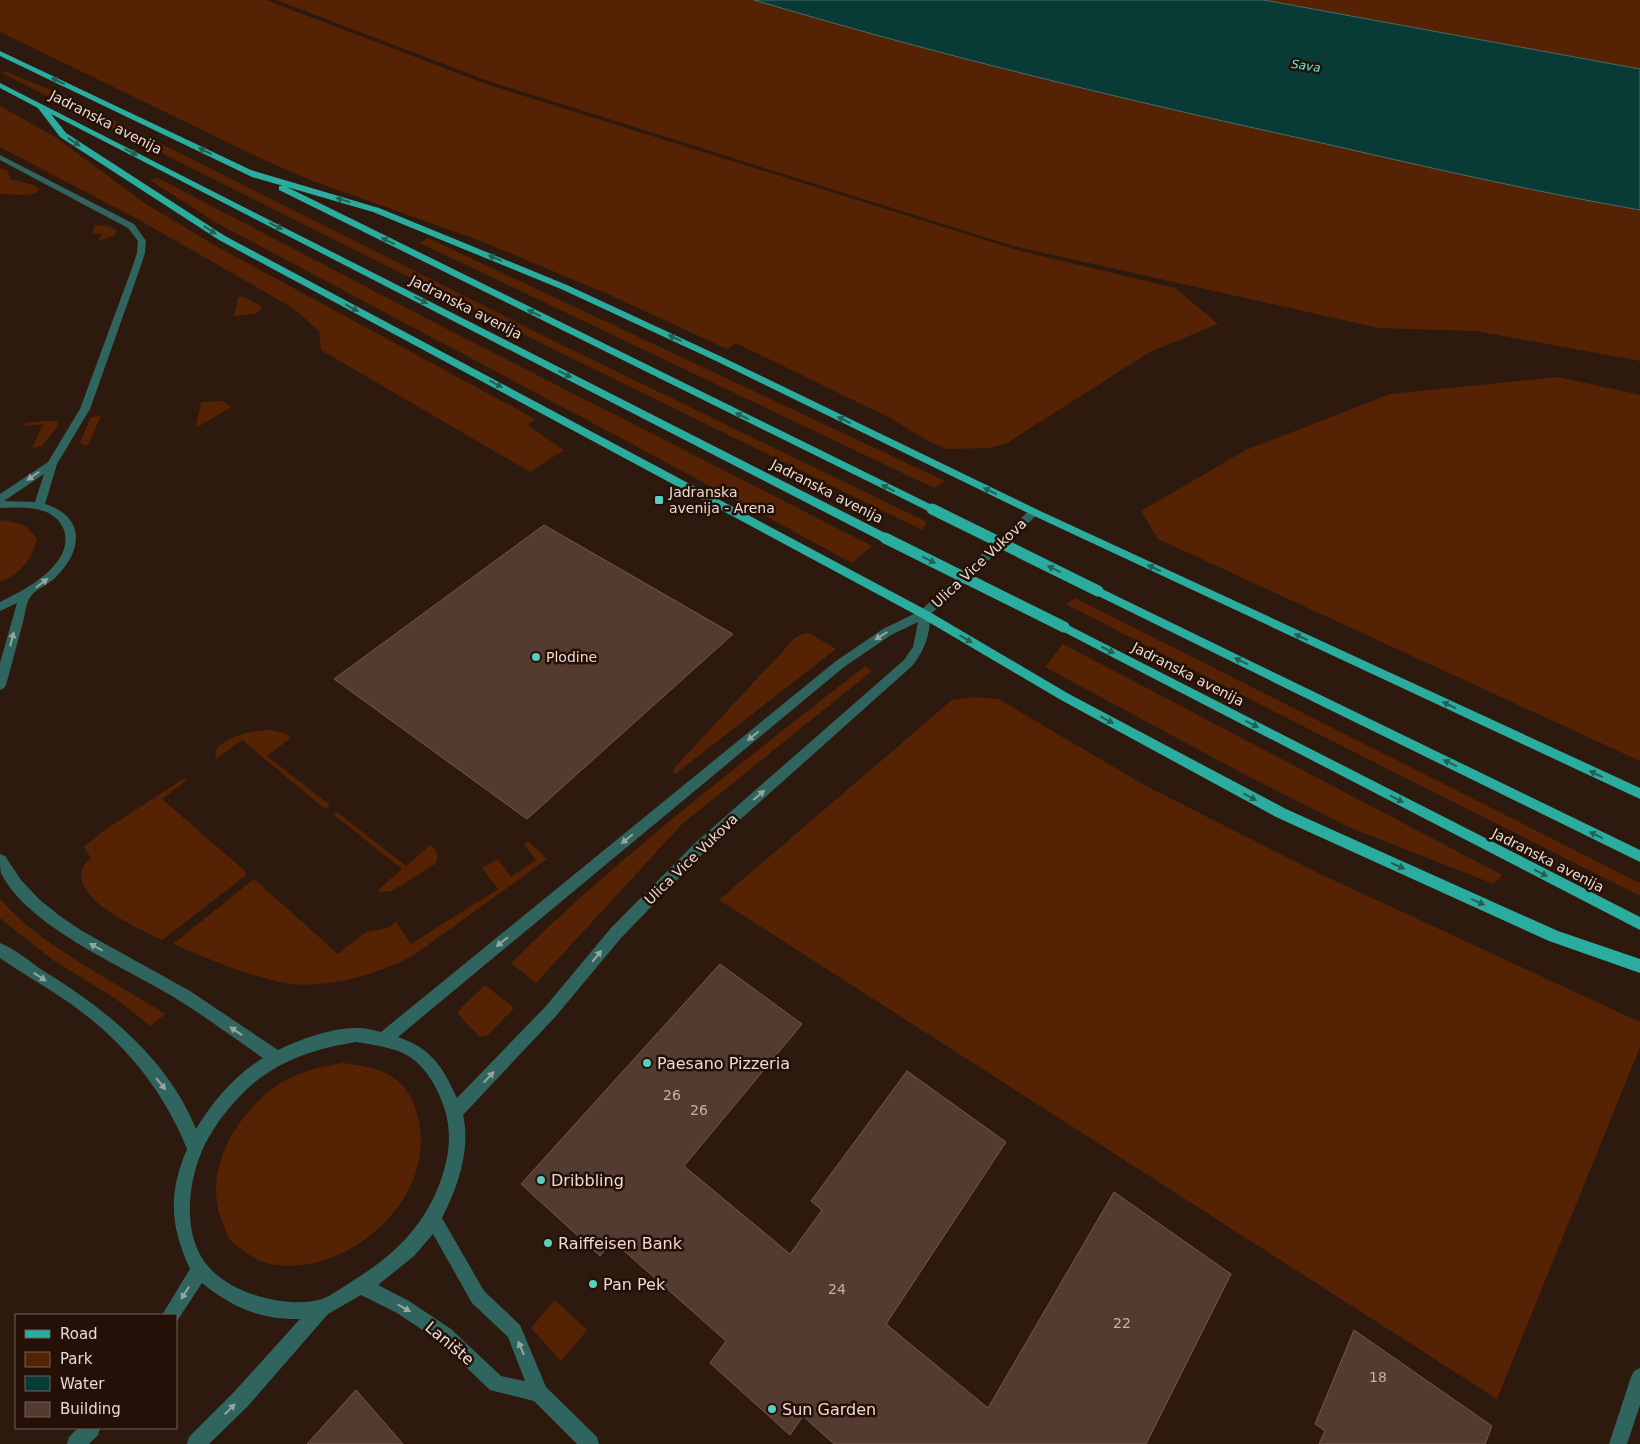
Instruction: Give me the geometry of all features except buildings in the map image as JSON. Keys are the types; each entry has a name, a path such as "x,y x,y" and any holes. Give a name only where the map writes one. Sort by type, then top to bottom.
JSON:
{"main road":[{"name":"Jadranska avenija","path":"0,53 249,172 1640,856"},
{"name":"Jadranska avenija","path":"0,84 885,538 1064,627 1640,924"},
{"path":"41,106 63,135 222,238 924,614 1065,697 1281,814 1554,936 1640,966"},
{"path":"249,172 376,210 564,287 719,359 1034,512 1640,794"}],"street":[{"path":"0,157 131,226 142,241 136,271 84,410 52,464 39,506"},
{"path":"0,499 52,464"},
{"path":"0,505 16,503 39,506 56,512 69,524 72,540 66,558 50,577 26,594 0,607"},
{"name":"Ulica Vice Vukova","path":"384,1039 840,664 887,632 924,614 1034,512"},
{"path":"0,685 26,594"},
{"name":"Ulica Vice Vukova","path":"455,1112 551,1012 616,933 700,847 912,660 925,632 924,614"},
{"path":"0,860 13,879 49,918 93,946 171,988 276,1058"},
{"path":"0,950 97,1016 138,1055 172,1096 187,1125 194,1147"},
{"path":"196,1444 241,1399 322,1308 378,1277 408,1250 432,1218 453,1171 457,1141 455,1112 439,1075 415,1052 384,1039 356,1035 318,1041 276,1058 248,1077 222,1103 206,1124 194,1147 184,1177 181,1212 186,1243 200,1270 233,1298 291,1312 322,1308"},
{"path":"432,1218 478,1297 514,1331 540,1393 590,1444"},
{"path":"172,1314 200,1270"},
{"name":"Lanište","path":"361,1286 403,1307 445,1334 496,1384 540,1393"},
{"path":"1618,1444 1640,1377"},
{"path":"76,1444 90,1429"}],"green space":[{"path":"0,0 266,0 486,84 1017,250 1175,288 1218,324 1150,352 1007,443 989,448 947,449 930,442 888,417 736,343 727,349 610,295 481,241 313,181 262,159 0,32"},
{"path":"276,0 754,0 962,58 1102,93 1476,178 1640,210 1640,361 1476,331 1379,328 1013,246 491,82"},
{"path":"1264,0 1640,0 1640,69"},
{"path":"4,71 66,96 556,342 927,522 922,530 551,348 2,73"},
{"path":"0,106 55,137 146,204 214,245 535,419 527,425 564,450 530,472 321,350 319,331 293,308 141,221 0,147"},
{"path":"0,168 7,170 11,179 34,185 39,189 37,192 28,195 0,194"},
{"path":"158,178 443,327 872,546 852,563 215,222 150,180"},
{"path":"95,225 109,226 117,231 113,236 98,241 102,233 92,234"},
{"path":"428,238 945,481 934,488 420,243"},
{"path":"238,297 245,297 262,307 257,313 234,316"},
{"path":"1558,377 1640,395 1640,761 1158,539 1141,511 1246,450 1390,394"},
{"path":"223,401 231,407 196,428 201,402"},
{"path":"101,416 87,446 80,443 91,417"},
{"path":"57,421 58,426 42,446 32,448 43,424 22,426 26,423"},
{"path":"4,520 26,526 37,539 28,560 20,570 0,582 0,521"},
{"path":"1075,598 1640,883 1640,896 1271,710 1066,604"},
{"path":"804,633 811,634 836,649 675,774 673,772 675,767 795,638"},
{"path":"1063,644 1502,875 1494,884 1351,828 1240,772 1045,667"},
{"path":"865,666 872,671 682,824 536,983 511,963 595,884 639,847"},
{"path":"975,697 998,699 1146,786 1318,873 1640,1022 1640,1047 1497,1399 719,900 952,700"},
{"path":"271,730 284,733 291,738 267,756 330,805 325,809 242,740 217,758 215,756 217,748 229,739 249,732"},
{"path":"183,779 188,779 162,799 246,872 245,876 162,940 125,921 98,903 88,893 82,882 82,870 91,858 84,847 105,830"},
{"path":"337,812 406,866 430,845 437,854 437,861 392,891 381,892 378,890 402,869 334,815"},
{"path":"528,841 547,859 414,955 385,968 352,979 318,984 301,985 285,983 242,972 173,944 254,879 338,954 366,932 387,928 396,922 411,944 498,889 482,868 498,859 511,877 536,860 524,844"},
{"path":"0,899 16,916 55,946 165,1014 151,1026 116,999 53,960 0,918"},
{"path":"485,985 514,1008 487,1036 480,1037 458,1014 459,1010"},
{"path":"343,1063 373,1068 387,1074 399,1082 407,1091 415,1106 419,1122 421,1148 416,1172 405,1196 390,1217 371,1235 349,1249 326,1260 301,1265 287,1266 260,1261 238,1247 229,1238 218,1207 216,1187 219,1167 225,1148 247,1113 276,1086 317,1068"},
{"path":"555,1300 587,1330 561,1361 531,1328"}],"water":[{"name":"Sava","path":"754,0 1264,0 1640,69 1640,210 1476,178 1102,93 962,58"}],"place":[{"name":"Jadranska avenija - Arena","path":"659,500"},
{"name":"Plodine","path":"536,657"},
{"name":"Paesano Pizzeria","path":"647,1063"},
{"name":"Dribbling","path":"541,1180"},
{"name":"Raiffeisen Bank","path":"548,1243"},
{"name":"Pan Pek","path":"593,1284"},
{"name":"Sun Garden","path":"772,1409"}]}
